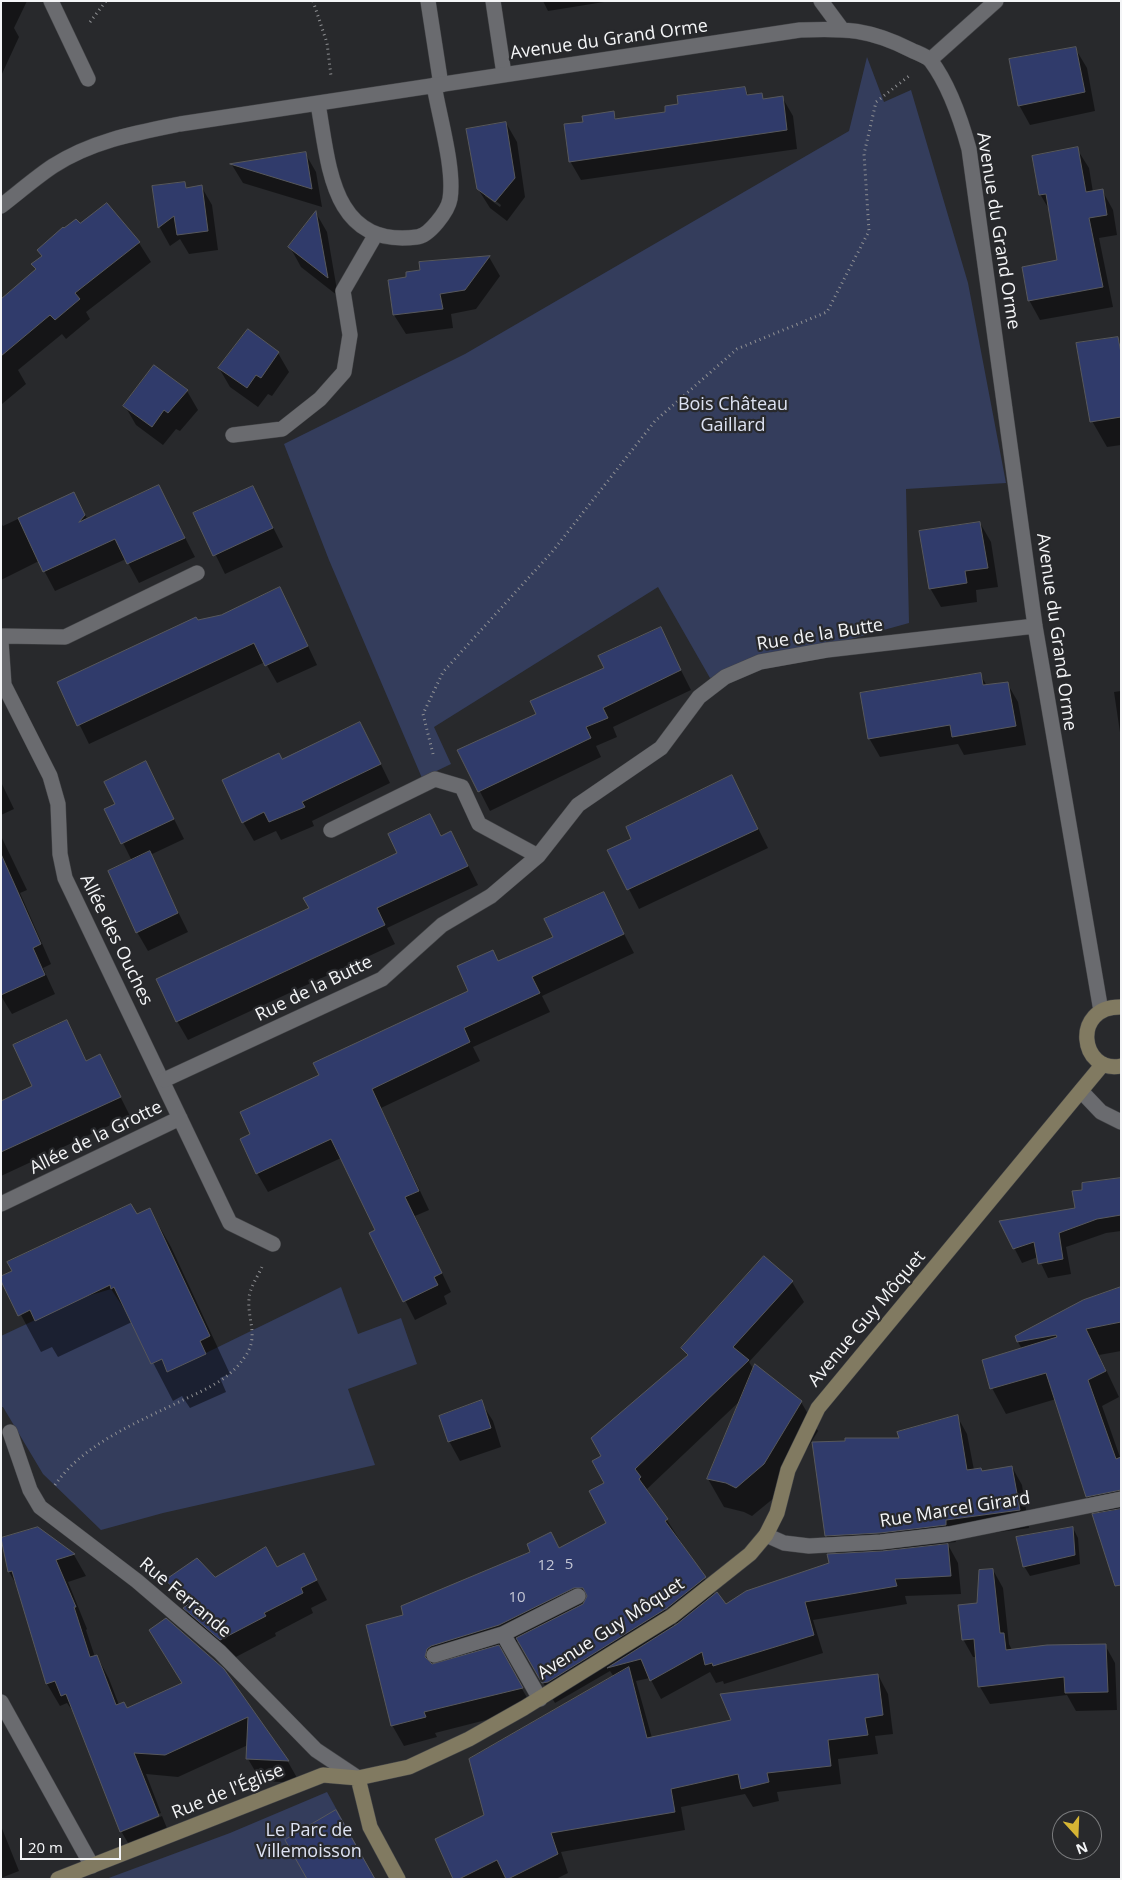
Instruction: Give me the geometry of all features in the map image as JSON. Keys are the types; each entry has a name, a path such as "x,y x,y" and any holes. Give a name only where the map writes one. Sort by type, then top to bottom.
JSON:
{"street":[{"path":"51,1 88,79"},
{"path":"318,104 333,186 346,212 376,234 396,239 420,237 436,224 450,200 450,172 437,85 428,1"},
{"path":"493,1 504,74"},
{"path":"820,1 841,28"},
{"path":"930,60 996,1"},
{"name":"Avenue du Grand Orme","path":"1,206 53,166 83,150 124,135 504,74 800,30 841,28 892,40 930,60 959,115 969,148 1035,626 1101,1011"},
{"path":"233,435 282,429 320,398 344,372 350,335 343,291 376,234"},
{"path":"1,636 65,637 197,573"},
{"name":"Rue de la Butte","path":"164,1080 382,979 442,926 491,896 538,856 578,805 661,748 698,696 725,677 760,662 827,650 1035,626"},
{"name":"Allée des Ouches","path":"1,641 4,685 50,776 58,804 60,854 65,878 164,1080"},
{"path":"331,830 435,779 462,787 478,824 538,856"},
{"path":"1115,1069 1091,1053 1086,1038 1087,1028 1092,1018 1101,1011 1121,1007"},
{"name":"Avenue Guy Môquet","path":"358,1778 409,1767 469,1739 540,1699 672,1616 750,1554 766,1536 777,1513 788,1470 818,1408 1081,1091 1115,1069"},
{"name":"Allée de la Grotte","path":"164,1080 230,1223 273,1244"},
{"path":"1081,1091 1101,1112 1121,1122"},
{"name":"Allée de la Grotte","path":"1,1204 180,1118"},
{"name":"Rue Ferrande","path":"10,1432 30,1490 40,1507 137,1581 220,1652 316,1750 358,1778"},
{"name":"Rue Marcel Girard","path":"766,1536 784,1543 808,1546 881,1542 949,1534 1121,1499"},
{"path":"434,1655 503,1634 578,1596"},
{"path":"503,1634 540,1699"},
{"path":"1,1702 92,1866"},
{"name":"Rue de l'Église","path":"58,1879 323,1775 358,1778"},
{"path":"358,1778 370,1827 398,1879"}],"path":[{"path":"312,1 327,43 334,101"},
{"path":"435,779 435,762 423,714 443,672 552,552 655,421 737,349 827,312 869,231 864,154 876,102 930,60"},
{"path":"40,1507 75,1461 136,1424 209,1388 226,1377 245,1358 254,1331 248,1298 273,1244"}],"green space":[{"name":"Bois Château Gaillard","path":"867,57 884,102 911,90 968,283 1006,483 906,489 909,623 710,678 658,587 434,727 451,764 422,778 329,560 284,444 465,354 849,131"},
{"path":"341,1287 358,1334 401,1318 417,1364 348,1389 375,1465 163,1513 101,1530 43,1474 3,1407 1,1407 1,1336 84,1297 111,1289 127,1313 151,1364 162,1359 167,1372"},
{"name":"Le Parc de Villemoisson","path":"327,1792 375,1879 106,1879 230,1833"}],"building":[{"path":"1076,47 1085,92 1018,106 1009,59"},
{"path":"745,87 747,95 762,93 763,99 783,96 787,130 569,162 564,124 583,122 582,116 614,111 615,119 665,112 665,106 678,104 677,96"},
{"path":"506,122 515,178 495,202 477,189 466,129"},
{"path":"1078,147 1086,192 1103,189 1107,215 1089,218 1103,287 1028,301 1022,267 1057,260 1046,194 1039,195 1032,156"},
{"path":"306,152 312,189 230,164"},
{"path":"185,182 186,188 202,185 208,231 177,235 174,216 158,228 152,186"},
{"path":"107,203 140,242 75,293 80,299 55,320 50,315 1,356 1,299 36,269 31,264 42,256 37,250 63,227 76,219 80,223"},
{"path":"316,211 328,278 288,247"},
{"path":"490,256 465,290 440,294 443,309 393,315 388,280 406,277 406,272 420,270 419,262"},
{"path":"248,329 279,352 261,378 256,375 247,388 218,368"},
{"path":"1118,337 1121,353 1121,417 1090,422 1076,343"},
{"path":"154,365 188,390 168,413 164,410 152,427 123,406"},
{"path":"159,485 185,538 127,564 115,539 43,572 18,518 74,492 85,515 79,522"},
{"path":"253,486 273,528 213,556 193,513"},
{"path":"980,522 988,568 965,571 967,583 929,589 919,531"},
{"path":"280,587 308,646 265,666 254,643 77,726 57,682 196,617 198,620 221,615"},
{"path":"661,627 681,670 603,708 608,718 586,727 591,738 478,792 457,750 536,714 530,701 604,668 598,656"},
{"path":"981,673 983,685 1008,682 1016,726 952,737 950,725 868,739 860,693"},
{"path":"360,722 381,764 302,802 305,807 269,822 264,812 242,823 222,780 279,753 282,759"},
{"path":"146,761 174,819 121,844 104,809 115,804 104,782"},
{"path":"732,775 758,829 627,890 607,850 631,839 626,827"},
{"path":"430,814 441,836 451,831 468,866 377,908 385,925 176,1022 156,979 309,908 303,898 397,853 388,834"},
{"path":"150,851 178,913 136,933 108,871"},
{"path":"1,854 41,944 33,948 45,975 1,995"},
{"path":"604,892 624,934 532,977 540,993 464,1028 470,1042 372,1089 419,1191 405,1197 442,1273 434,1277 438,1285 403,1302 369,1233 375,1230 331,1139 256,1174 240,1139 250,1134 240,1112 319,1075 313,1063 468,991 457,966 493,950 498,961 553,937 544,919"},
{"path":"67,1020 86,1061 100,1054 121,1097 1,1152 1,1101 32,1086 13,1045"},
{"path":"1121,1178 1121,1215 1097,1219 1059,1233 1063,1259 1038,1264 1034,1242 1013,1249 999,1221 1075,1208 1072,1191 1082,1190 1082,1183"},
{"path":"131,1204 137,1214 150,1208 210,1336 200,1341 206,1354 167,1372 162,1359 151,1364 114,1287 111,1289 110,1285 35,1321 30,1310 18,1316 1,1281 1,1276 12,1271 7,1262"},
{"path":"764,1256 793,1281 733,1347 749,1360 635,1469 641,1477 639,1479 668,1519 665,1521 706,1577 667,1608 548,1682 542,1683 516,1638 583,1604 587,1596 583,1588 574,1588 499,1625 431,1646 427,1649 425,1657 432,1664 499,1645 523,1688 424,1712 426,1717 391,1726 366,1625 403,1615 401,1606 530,1552 527,1544 551,1532 559,1548 606,1523 589,1491 604,1483 592,1461 601,1456 591,1438 688,1355 681,1348"},
{"path":"1121,1287 1121,1322 1086,1329 1106,1371 1088,1380 1116,1459 1121,1457 1121,1490 1086,1497 1046,1373 990,1389 982,1360 1057,1337 1056,1335 1017,1342 1015,1336 1083,1300"},
{"path":"755,1364 802,1401 764,1464 736,1488 726,1483 707,1479"},
{"path":"482,1400 491,1428 448,1442 439,1416"},
{"path":"958,1415 967,1470 981,1468 982,1471 1012,1466 1020,1510 946,1520 946,1525 880,1533 825,1536 812,1442 845,1441 845,1438 899,1438 897,1432"},
{"path":"1121,1509 1121,1585 1115,1586 1092,1514"},
{"path":"38,1527 75,1554 56,1560 76,1607 74,1607 90,1657 97,1655 116,1705 124,1702 127,1708 182,1683 149,1630 166,1618 224,1669 289,1761 246,1759 248,1717 165,1755 134,1753 159,1816 120,1832 66,1694 61,1696 55,1681 46,1684 12,1571 8,1572 1,1538"},
{"path":"1073,1527 1075,1555 1023,1567 1016,1537"},
{"path":"948,1544 951,1576 895,1579 897,1586 805,1602 814,1635 713,1666 712,1663 705,1665 702,1652 650,1681 641,1659 607,1668 677,1624 717,1592 726,1604 746,1591 829,1563 827,1554 882,1551"},
{"path":"266,1547 277,1567 304,1553 317,1580 301,1588 303,1593 264,1613 266,1616 220,1640 183,1608 190,1603 165,1580 197,1558 215,1577"},
{"path":"993,1569 1000,1633 1004,1633 1006,1650 1047,1645 1106,1644 1108,1692 1065,1693 1064,1677 978,1687 974,1639 962,1640 958,1605 977,1603 979,1570"},
{"path":"629,1667 647,1738 731,1720 720,1694 878,1674 883,1715 865,1718 868,1735 828,1740 831,1766 767,1773 769,1782 741,1789 738,1774 671,1789 675,1812 551,1833 558,1854 508,1879 506,1879 497,1860 459,1879 453,1879 435,1839 484,1815 469,1759"},
{"path":"336,1810 375,1879 307,1879 285,1840"}]}
